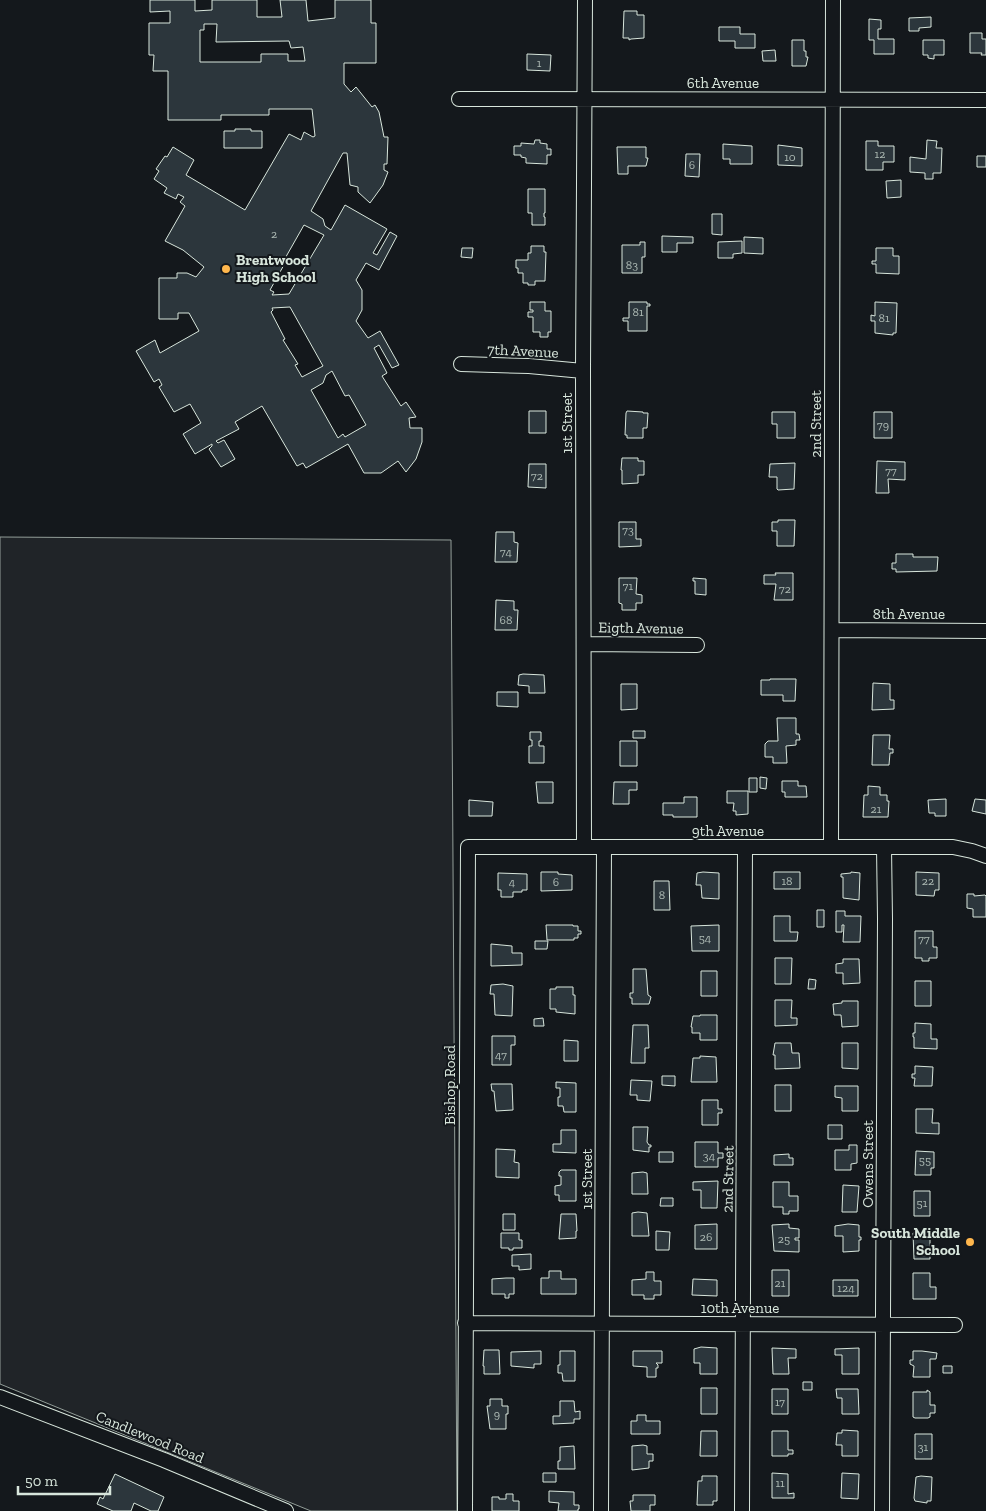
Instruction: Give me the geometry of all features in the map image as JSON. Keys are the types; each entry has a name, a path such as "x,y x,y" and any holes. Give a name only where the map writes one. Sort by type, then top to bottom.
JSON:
{"street":[{"name":"1st Street","path":"584,846 583,371 586,99 585,0"},
{"name":"2nd Street","path":"832,847 833,0"},
{"name":"6th Avenue","path":"459,99 986,100"},
{"name":"7th Avenue","path":"461,364 529,366 583,371"},
{"name":"8th Avenue","path":"833,630 986,631"},
{"name":"Eigth Avenue","path":"584,644 697,645"},
{"name":"9th Avenue","path":"468,846 953,847 986,856"},
{"name":"Bishop Road","path":"465,1511 468,846"},
{"name":"1st Street","path":"601,1511 604,847"},
{"name":"2nd Street","path":"742,1511 745,847"},
{"name":"Owens Street","path":"882,1511 886,919 884,847"},
{"name":"10th Avenue","path":"466,1323 954,1324"},
{"name":"Candlewood Road","path":"0,1397 164,1460 286,1511"}],"shaded area":[{"path":"0,537 451,540 457,1511 311,1511 0,1384"}],"building":[{"path":"150,0 195,0 195,11 212,10 212,0 257,0 257,17 282,17 280,0 306,0 308,21 335,18 335,0 371,0 371,23 376,23 376,63 344,63 344,84 351,92 356,87 372,107 375,105 379,112 384,137 388,137 387,164 384,164 384,170 388,172 383,185 370,203 358,192 358,187 350,185 347,153 343,153 311,211 323,219 325,226 331,230 345,205 387,229 373,253 377,255 390,232 397,236 379,270 366,263 356,280 362,290 362,310 356,321 368,338 380,331 399,365 392,368 379,345 374,348 387,373 382,376 401,406 406,402 416,417 409,418 410,428 422,428 422,442 416,459 406,472 398,461 381,473 364,473 348,444 306,468 303,463 297,466 262,406 235,422 239,429 216,441 218,443 224,440 235,459 221,467 209,449 212,444 195,454 183,434 201,423 190,404 174,412 159,387 162,385 159,379 154,382 136,351 155,340 160,353 199,331 189,313 178,313 178,319 159,319 159,278 177,278 177,273 187,273 196,277 204,267 183,250 165,241 185,206 180,202 184,197 178,194 176,199 164,193 167,188 154,179 159,171 156,169 165,156 167,157 173,147 194,160 186,175 245,210 289,134 301,140 304,132 313,137 315,136 312,109 269,109 269,115 221,115 221,120 168,120 168,71 153,71 154,55 149,55 149,23 170,23 170,11 150,12","holes":["204,24 217,24 216,42 289,41 291,48 303,47 305,61 288,61 288,54 261,54 261,62 200,62 200,30 204,30","304,225 324,235 289,294 272,295 274,292 270,290 285,263 283,262","290,307 323,366 302,377 295,365 298,364 283,340 285,339 271,312 272,308","332,371 345,396 349,395 366,425 345,437 343,434 338,438 311,390 323,383 326,375"]},
{"path":"624,11 637,11 637,15 644,15 644,38 629,40 629,38 623,38"},
{"path":"931,17 931,27 919,28 919,31 909,31 909,18"},
{"path":"869,19 881,20 881,29 878,29 878,39 894,39 894,54 874,54 874,40 869,40"},
{"path":"719,27 740,27 740,34 755,34 755,48 735,48 735,41 719,41"},
{"path":"970,33 982,33 982,39 986,39 986,55 970,53"},
{"path":"792,40 804,40 804,51 806,51 806,57 808,57 806,66 792,66"},
{"path":"923,40 944,40 944,55 934,55 934,59 928,58 928,55 923,55"},
{"path":"775,50 776,61 763,61 762,51"},
{"path":"527,54 551,55 550,71 527,70"},
{"path":"235,129 262,131 262,148 224,148 224,131 235,131"},
{"path":"535,140 540,140 540,143 547,144 547,149 551,149 551,155 547,155 547,164 526,163 526,158 521,157 521,155 514,155 514,146 521,146 521,143 534,144"},
{"path":"927,140 937,141 936,148 942,148 941,173 933,173 933,179 925,179 925,173 910,172 910,157 926,159"},
{"path":"866,141 878,141 878,146 894,146 894,162 883,162 883,170 866,170"},
{"path":"723,144 752,146 752,164 730,164 730,159 723,159"},
{"path":"778,145 802,148 802,166 778,165"},
{"path":"617,147 646,147 646,158 648,158 646,166 628,166 628,174 618,174"},
{"path":"686,154 700,154 699,177 685,176"},
{"path":"977,156 986,156 986,167 977,167"},
{"path":"901,180 901,197 887,198 886,181"},
{"path":"528,189 545,189 545,225 532,225 532,213 528,213"},
{"path":"712,214 722,214 722,235 712,234"},
{"path":"662,236 693,237 693,243 677,243 677,252 662,252"},
{"path":"744,237 763,238 763,254 744,253"},
{"path":"742,241 742,253 733,254 733,258 718,258 718,242"},
{"path":"640,242 645,242 645,257 642,257 642,273 622,273 622,245 640,245"},
{"path":"531,246 544,246 544,252 546,252 545,281 535,281 535,285 523,283 523,273 518,273 518,268 516,268 516,260 528,260"},
{"path":"462,248 473,248 472,258 461,257"},
{"path":"876,248 893,248 893,256 899,256 899,274 876,273 876,264 872,264 872,261 876,261"},
{"path":"530,302 545,302 545,311 551,311 551,332 548,332 548,337 540,337 540,332 533,332 533,317 528,317 528,312 533,312 533,310 530,310"},
{"path":"629,302 647,302 647,304 650,304 650,306 647,306 647,331 628,331 628,321 623,321 623,318 629,318"},
{"path":"875,302 897,303 896,333 893,333 893,335 875,333 875,321 871,321 871,315 875,316"},
{"path":"529,411 546,411 546,433 529,433"},
{"path":"627,411 648,413 647,428 643,428 643,438 627,438 627,435 625,435"},
{"path":"772,412 795,412 795,438 777,438 777,424 772,424"},
{"path":"874,412 892,412 892,438 874,438"},
{"path":"622,458 638,458 638,461 644,461 644,475 638,475 638,483 622,484"},
{"path":"877,461 905,462 905,480 888,479 889,493 876,493"},
{"path":"795,463 794,489 778,490 777,477 769,477 770,464"},
{"path":"529,464 546,464 546,488 528,487"},
{"path":"778,520 795,520 794,546 777,546 777,531 772,531 772,522 778,522"},
{"path":"619,522 636,522 636,539 641,539 641,546 619,547"},
{"path":"496,532 514,532 514,542 518,543 517,562 495,562"},
{"path":"896,554 913,554 913,557 938,557 937,571 896,572 896,569 892,569 892,563 896,563"},
{"path":"775,573 793,573 793,600 774,600 776,584 764,584 764,575 776,575"},
{"path":"619,578 637,578 636,594 642,595 642,603 636,603 636,610 622,610 622,604 619,603"},
{"path":"693,578 706,579 706,595 695,594 695,581 693,581"},
{"path":"496,600 514,601 514,610 518,610 517,630 495,630"},
{"path":"519,675 544,675 545,693 529,693 529,686 518,685"},
{"path":"796,679 795,701 783,701 783,695 761,695 761,680"},
{"path":"873,683 890,684 890,700 894,700 894,709 872,710"},
{"path":"621,684 637,684 637,709 621,710"},
{"path":"497,692 518,692 518,707 497,706"},
{"path":"777,718 796,718 796,734 799,734 800,740 796,740 796,745 786,746 787,763 773,763 773,757 765,757 765,744 768,741 778,741"},
{"path":"633,731 645,731 645,738 633,738"},
{"path":"530,732 541,732 539,746 544,746 544,763 529,763 529,746 532,746"},
{"path":"873,735 890,735 889,749 893,749 893,753 890,753 889,765 872,765"},
{"path":"620,741 637,741 637,766 620,766"},
{"path":"760,777 767,778 766,789 760,788"},
{"path":"749,778 757,778 757,792 749,792"},
{"path":"782,781 798,781 798,786 806,786 807,797 785,797 785,792 782,792"},
{"path":"536,782 553,782 553,803 538,803"},
{"path":"614,782 637,782 637,790 629,790 629,804 613,804"},
{"path":"868,786 880,787 880,795 887,795 887,801 889,801 888,817 863,817 864,795 868,795"},
{"path":"727,791 748,791 748,814 736,815 736,811 733,811 734,803 727,803"},
{"path":"684,797 697,797 697,817 663,815 663,803 684,803"},
{"path":"946,799 946,816 935,816 935,813 929,813 928,800"},
{"path":"975,799 986,800 986,814 972,811"},
{"path":"469,800 493,802 492,816 469,816"},
{"path":"541,872 558,872 558,874 572,875 572,890 541,891"},
{"path":"774,872 800,872 800,889 774,889"},
{"path":"916,872 939,873 939,890 935,890 934,896 916,895"},
{"path":"498,873 527,874 527,890 513,892 513,897 501,897 501,890 498,890"},
{"path":"697,873 719,873 719,899 702,898 701,885 696,885"},
{"path":"860,873 859,900 843,898 843,877 841,877 841,874"},
{"path":"654,881 669,881 670,910 654,910"},
{"path":"967,894 986,896 986,917 973,917 973,909 967,908"},
{"path":"817,910 824,910 824,927 817,927"},
{"path":"836,911 845,911 845,916 861,916 860,942 843,942 844,925 842,925 842,932 836,932"},
{"path":"774,916 790,916 790,932 798,932 797,941 774,941"},
{"path":"546,925 578,926 578,931 581,931 581,934 578,934 578,938 574,938 574,940 547,940"},
{"path":"719,925 719,951 692,951 691,926"},
{"path":"915,931 933,931 933,947 937,947 937,958 929,958 929,961 922,961 922,958 915,958"},
{"path":"535,941 548,941 547,949 535,949"},
{"path":"491,944 512,946 512,953 522,953 522,965 491,966"},
{"path":"775,958 792,958 791,984 775,984"},
{"path":"843,959 859,959 860,983 843,984 843,973 836,973 836,964 843,963"},
{"path":"633,969 646,969 648,995 651,997 649,1004 632,1004 630,993 633,993"},
{"path":"701,971 717,971 717,996 701,996"},
{"path":"809,979 816,980 815,989 808,989"},
{"path":"915,981 931,981 931,1006 915,1006"},
{"path":"503,984 513,986 512,1016 495,1015 494,994 490,994 491,985"},
{"path":"556,987 573,987 575,1014 556,1012 556,1009 550,1009 550,989 556,989"},
{"path":"775,1000 792,1000 791,1018 797,1018 797,1025 775,1026"},
{"path":"842,1001 858,1001 858,1026 842,1027 841,1015 834,1015 833,1004 842,1003"},
{"path":"717,1015 717,1040 700,1040 700,1033 692,1033 693,1016"},
{"path":"543,1018 544,1026 534,1026 534,1019"},
{"path":"915,1023 931,1024 931,1039 937,1039 937,1049 914,1048 913,1033 915,1033"},
{"path":"633,1025 648,1025 649,1048 645,1048 645,1063 631,1063"},
{"path":"492,1036 515,1036 515,1045 511,1045 511,1065 492,1065"},
{"path":"564,1040 578,1041 578,1061 564,1061"},
{"path":"775,1043 791,1043 792,1053 799,1053 800,1068 775,1069 775,1055 773,1055"},
{"path":"842,1043 858,1043 858,1069 842,1068"},
{"path":"700,1056 716,1057 717,1082 691,1082 693,1058 700,1058"},
{"path":"915,1066 933,1067 932,1086 914,1086 915,1078 912,1078 912,1074 915,1074"},
{"path":"662,1076 675,1076 675,1086 662,1085"},
{"path":"631,1080 652,1081 650,1101 637,1100 637,1095 630,1095"},
{"path":"556,1082 576,1083 576,1112 564,1112 563,1106 558,1106 560,1088 556,1088"},
{"path":"491,1084 512,1084 513,1110 496,1111 494,1091 492,1091"},
{"path":"775,1085 791,1085 791,1111 775,1111"},
{"path":"835,1086 858,1086 858,1111 842,1111 842,1098 835,1097"},
{"path":"702,1100 718,1100 718,1109 722,1109 722,1113 718,1113 718,1125 702,1125"},
{"path":"916,1109 933,1109 932,1123 939,1123 939,1134 916,1133"},
{"path":"828,1125 842,1125 842,1139 828,1139"},
{"path":"633,1127 648,1127 647,1142 651,1145 649,1152 633,1150"},
{"path":"561,1130 576,1130 576,1153 553,1152 553,1144 561,1144"},
{"path":"695,1142 718,1142 718,1153 723,1153 723,1158 718,1158 718,1167 695,1167"},
{"path":"849,1145 857,1145 857,1163 851,1164 851,1170 835,1170 835,1150 849,1150"},
{"path":"496,1149 515,1150 514,1162 519,1163 519,1178 496,1177"},
{"path":"916,1151 934,1152 934,1168 931,1168 931,1175 915,1175"},
{"path":"659,1152 673,1152 673,1162 659,1162"},
{"path":"789,1154 789,1158 793,1158 793,1165 774,1165 774,1155"},
{"path":"561,1170 576,1170 576,1201 559,1201 559,1195 555,1195 555,1186 561,1185 559,1172"},
{"path":"632,1173 647,1173 648,1194 632,1194"},
{"path":"718,1181 717,1208 701,1208 701,1190 693,1190 693,1182"},
{"path":"773,1182 789,1182 789,1196 798,1196 798,1211 789,1211 789,1214 783,1214 783,1207 773,1207"},
{"path":"843,1185 859,1186 857,1212 842,1212"},
{"path":"914,1191 930,1191 930,1216 914,1216"},
{"path":"661,1198 673,1198 673,1206 660,1206"},
{"path":"632,1213 647,1213 649,1236 632,1236"},
{"path":"503,1214 515,1214 515,1230 503,1230"},
{"path":"561,1214 576,1214 576,1238 559,1239"},
{"path":"717,1224 717,1249 695,1249 695,1225"},
{"path":"789,1224 789,1228 799,1229 799,1238 795,1238 795,1240 799,1240 799,1252 774,1251 772,1225"},
{"path":"859,1225 859,1237 861,1237 861,1240 859,1240 859,1251 843,1252 843,1236 835,1236 835,1226"},
{"path":"656,1231 670,1232 669,1250 656,1250"},
{"path":"501,1233 519,1233 519,1240 522,1240 522,1248 509,1250 509,1248 501,1248"},
{"path":"913,1233 930,1233 930,1259 914,1259"},
{"path":"531,1254 531,1269 519,1270 519,1266 512,1266 512,1255"},
{"path":"772,1270 789,1270 789,1296 772,1296"},
{"path":"549,1271 561,1271 561,1279 576,1279 576,1294 541,1294 541,1278 549,1278"},
{"path":"646,1272 654,1272 654,1281 661,1281 661,1295 654,1295 654,1299 644,1299 644,1295 632,1295 632,1280 646,1279"},
{"path":"913,1273 930,1273 930,1287 936,1287 936,1299 913,1299"},
{"path":"514,1278 514,1294 509,1294 509,1298 505,1298 505,1294 492,1294 492,1279"},
{"path":"693,1279 717,1280 717,1296 692,1295"},
{"path":"833,1280 858,1280 858,1296 833,1296"},
{"path":"701,1347 717,1348 717,1374 700,1374 700,1363 694,1363 694,1349"},
{"path":"772,1348 796,1349 796,1358 788,1358 789,1374 773,1374"},
{"path":"859,1348 859,1374 842,1374 842,1355 835,1355 835,1349"},
{"path":"484,1350 499,1350 500,1374 484,1374"},
{"path":"541,1351 541,1364 534,1364 534,1368 511,1366 511,1352"},
{"path":"560,1351 575,1351 575,1381 563,1381 562,1373 558,1373"},
{"path":"633,1351 662,1351 662,1363 656,1363 658,1368 656,1368 656,1377 647,1377 647,1367 633,1366"},
{"path":"913,1351 937,1353 936,1359 930,1359 930,1377 913,1377 914,1366 910,1364 910,1360 913,1360"},
{"path":"943,1366 952,1366 952,1373 943,1373"},
{"path":"803,1382 812,1382 812,1390 803,1390"},
{"path":"701,1388 717,1388 717,1414 701,1414"},
{"path":"772,1389 788,1389 788,1414 772,1414"},
{"path":"836,1389 858,1389 859,1414 842,1414 842,1398 837,1398"},
{"path":"927,1390 930,1392 930,1405 935,1405 935,1413 930,1413 928,1418 915,1418 913,1417 913,1392 927,1392"},
{"path":"490,1399 502,1399 502,1406 508,1406 506,1429 490,1429 487,1406 490,1406"},
{"path":"560,1401 574,1401 575,1412 580,1411 580,1419 574,1419 574,1423 553,1424 553,1416 560,1416"},
{"path":"637,1415 646,1415 646,1421 660,1421 660,1434 631,1434 631,1421 637,1421"},
{"path":"842,1430 858,1431 858,1456 842,1456 842,1445 836,1445 837,1433 842,1433"},
{"path":"701,1431 717,1431 717,1456 700,1456"},
{"path":"772,1431 788,1431 788,1450 793,1450 793,1454 788,1454 788,1456 772,1456"},
{"path":"915,1434 932,1434 932,1459 915,1459"},
{"path":"574,1446 575,1469 558,1469 560,1447"},
{"path":"632,1446 647,1446 647,1454 653,1454 653,1461 649,1461 649,1468 632,1470"},
{"path":"543,1473 556,1473 556,1482 543,1482"},
{"path":"772,1473 788,1474 788,1494 794,1493 794,1498 772,1498"},
{"path":"842,1473 859,1474 858,1499 841,1498"},
{"path":"115,1474 164,1497 158,1511 151,1511 134,1503 131,1511 113,1511 97,1504 100,1497 103,1499"},
{"path":"702,1476 717,1476 717,1501 713,1501 713,1505 697,1505 698,1481 702,1481"},
{"path":"916,1477 932,1477 931,1501 927,1501 927,1503 915,1501 914,1498"},
{"path":"549,1491 574,1492 574,1505 579,1505 578,1511 558,1511 559,1503 549,1502"},
{"path":"506,1494 513,1494 513,1501 519,1501 519,1511 492,1511 492,1497 506,1499"},
{"path":"633,1495 655,1495 655,1505 650,1505 650,1511 631,1511 630,1501 633,1501"}],"place":[{"name":"Brentwood High School","path":"226,269"},
{"name":"South Middle School","path":"970,1242"}]}
